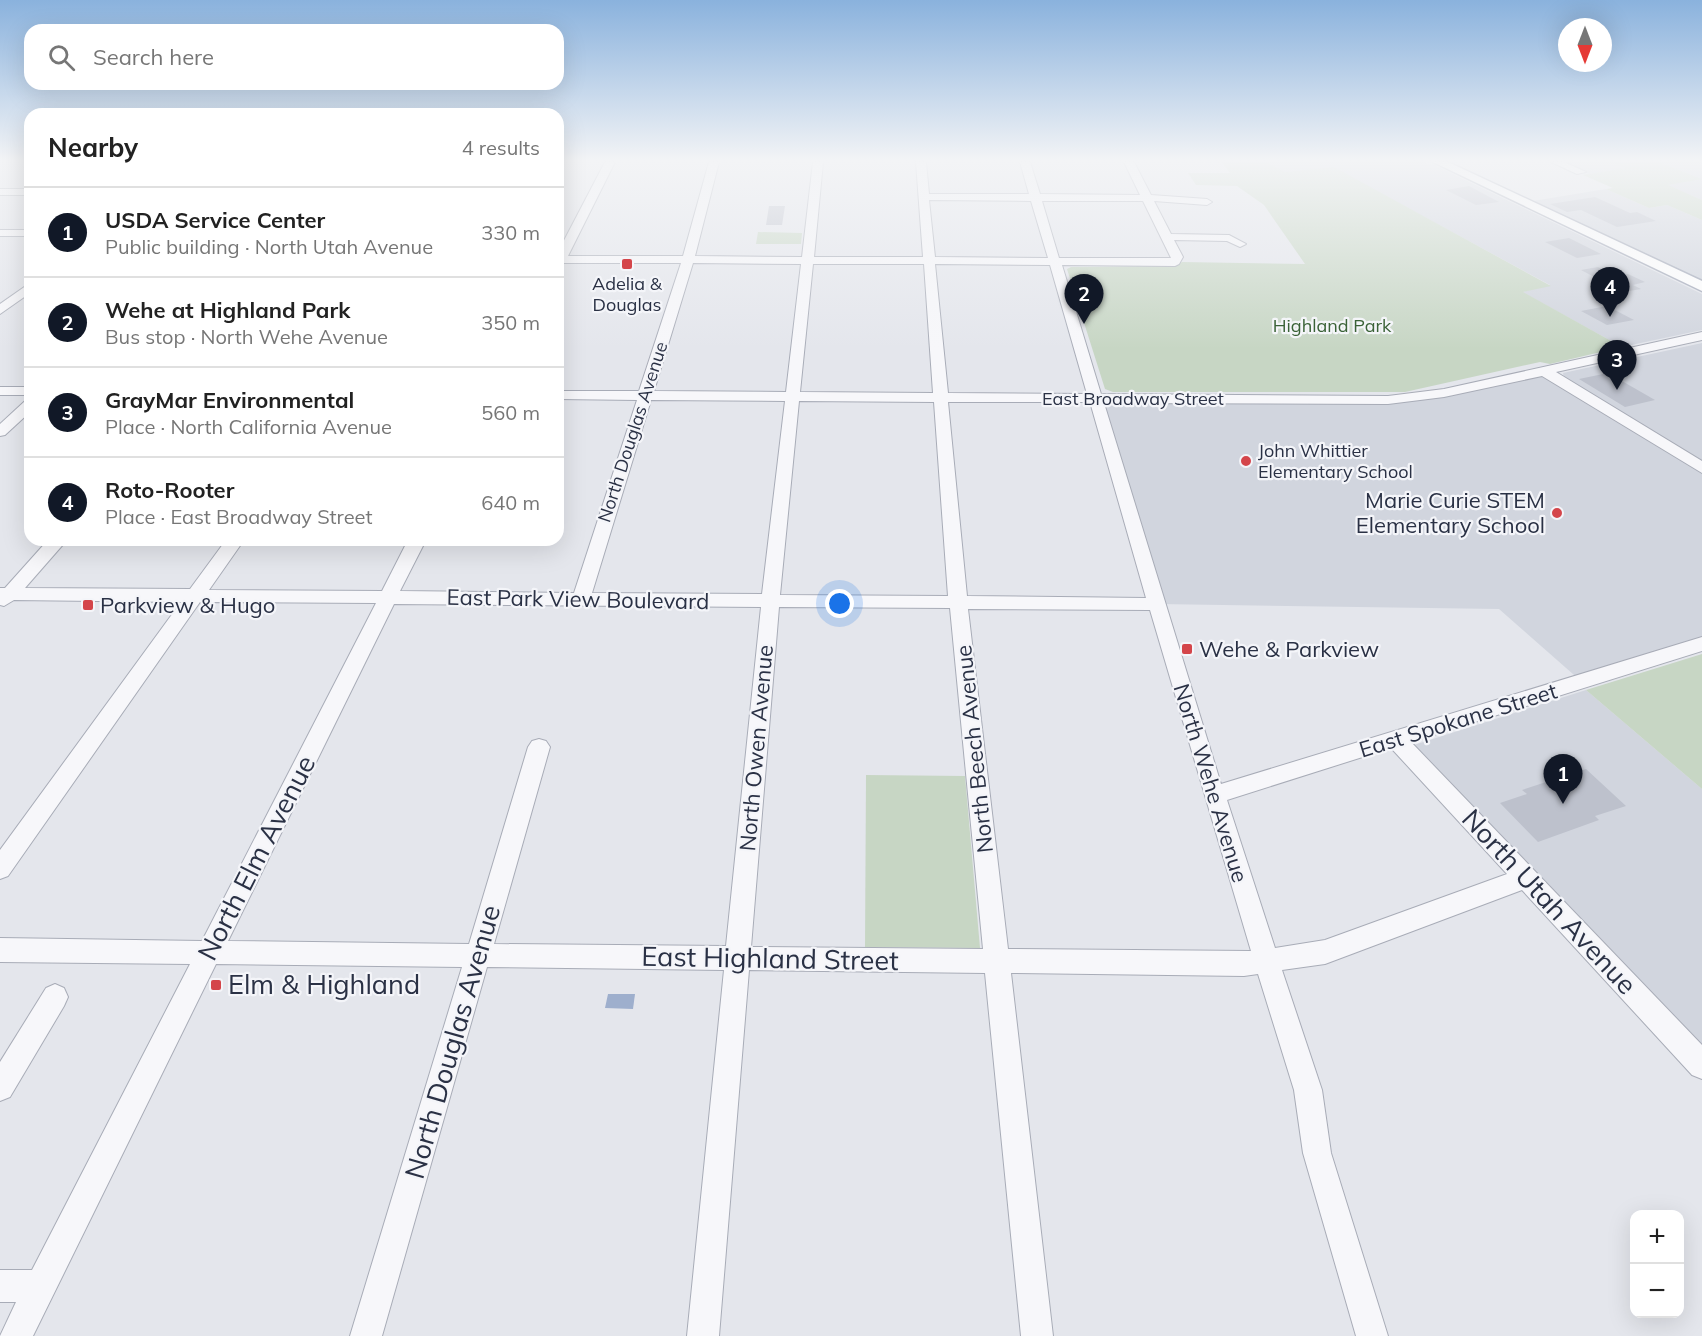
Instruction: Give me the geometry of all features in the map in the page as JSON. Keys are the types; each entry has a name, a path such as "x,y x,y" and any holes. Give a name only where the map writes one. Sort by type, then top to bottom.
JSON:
{"main road":[{"path":"1570,224 1702,287"}],"street":[{"path":"564,251 578,224"},
{"name":"North Douglas Avenue","path":"581,599 697,224"},
{"name":"North Owen Avenue","path":"703,1336 770,600 811,224"},
{"name":"North Beech Avenue","path":"926,224 958,602 1037,1336"},
{"name":"North Wehe Avenue","path":"1044,224 1214,795 1308,1090 1317,1153 1372,1336"},
{"path":"564,261 1175,262 1177,256 1161,224"},
{"path":"0,233 24,233"},
{"path":"1167,237 1229,238 1240,244"},
{"path":"0,310 24,292"},
{"name":"East Broadway Street","path":"564,395 1388,400 1425,397 1702,336"},
{"path":"1544,371 1702,468"},
{"path":"0,391 24,391"},
{"path":"0,432 24,410"},
{"path":"3,597 52,546"},
{"path":"0,869 232,546"},
{"name":"North Elm Avenue","path":"16,1336 414,546"},
{"name":"East Park View Boulevard","path":"3,597 196,595 1156,604"},
{"name":"East Spokane Street","path":"1214,795 1702,644"},
{"name":"North Utah Avenue","path":"1395,739 1702,1065"},
{"name":"North Douglas Avenue","path":"366,1336 539,747"},
{"name":"East Highland Street","path":"0,950 1244,964 1324,952 1526,878"},
{"path":"4,1074 55,997"},
{"path":"0,1286 41,1286"}],"shaded area":[{"path":"1438,224 1557,224 1702,294 1702,330 1622,347 1522,292 1550,285"},
{"path":"1582,224 1702,224 1702,281"},
{"path":"1702,343 1702,461 1564,377 1563,373"},
{"path":"1544,371 1702,468 1702,644 1582,682 1499,609 1157,604 1095,398 1388,400"},
{"path":"1586,690 1702,789 1702,1050 1414,745"}],"green space":[{"name":"Highland Park","path":"1277,224 1439,224 1551,286 1523,292 1622,347 1550,364 1540,362 1405,392 1113,392 1105,389 1067,269 1071,267 1174,266 1182,262 1305,264"},
{"path":"758,232 802,233 801,244 756,244"},
{"path":"1702,654 1702,789 1586,690"},
{"path":"866,775 965,776 980,948 865,947"}],"water":[{"path":"608,994 635,994 633,1009 605,1008"}],"building":[{"path":"1611,224 1634,224 1617,227"},
{"path":"1569,238 1601,254 1577,258 1545,242"},
{"path":"1598,267 1616,276 1628,274 1645,282 1633,285 1641,289 1623,292 1581,270"},
{"path":"1607,306 1634,320 1607,325 1581,311"},
{"path":"1608,373 1655,400 1625,407 1579,379"},
{"path":"1586,769 1626,806 1595,816 1599,820 1538,842 1500,803 1527,794 1522,790"}],"place":[{"name":"Adelia & Douglas","path":"627,264"},
{"name":"Roto-Rooter","path":"1610,317"},
{"name":"Wehe at Highland Park","path":"1084,324"},
{"name":"GrayMar Environmental","path":"1617,390"},
{"name":"John Whittier Elementary School","path":"1246,461"},
{"name":"Marie Curie STEM Elementary School","path":"1557,513"},
{"name":"Parkview & Hugo","path":"88,605"},
{"name":"Wehe & Parkview","path":"1187,649"},
{"name":"USDA Service Center","path":"1563,804"},
{"name":"Elm & Highland","path":"216,985"}]}
